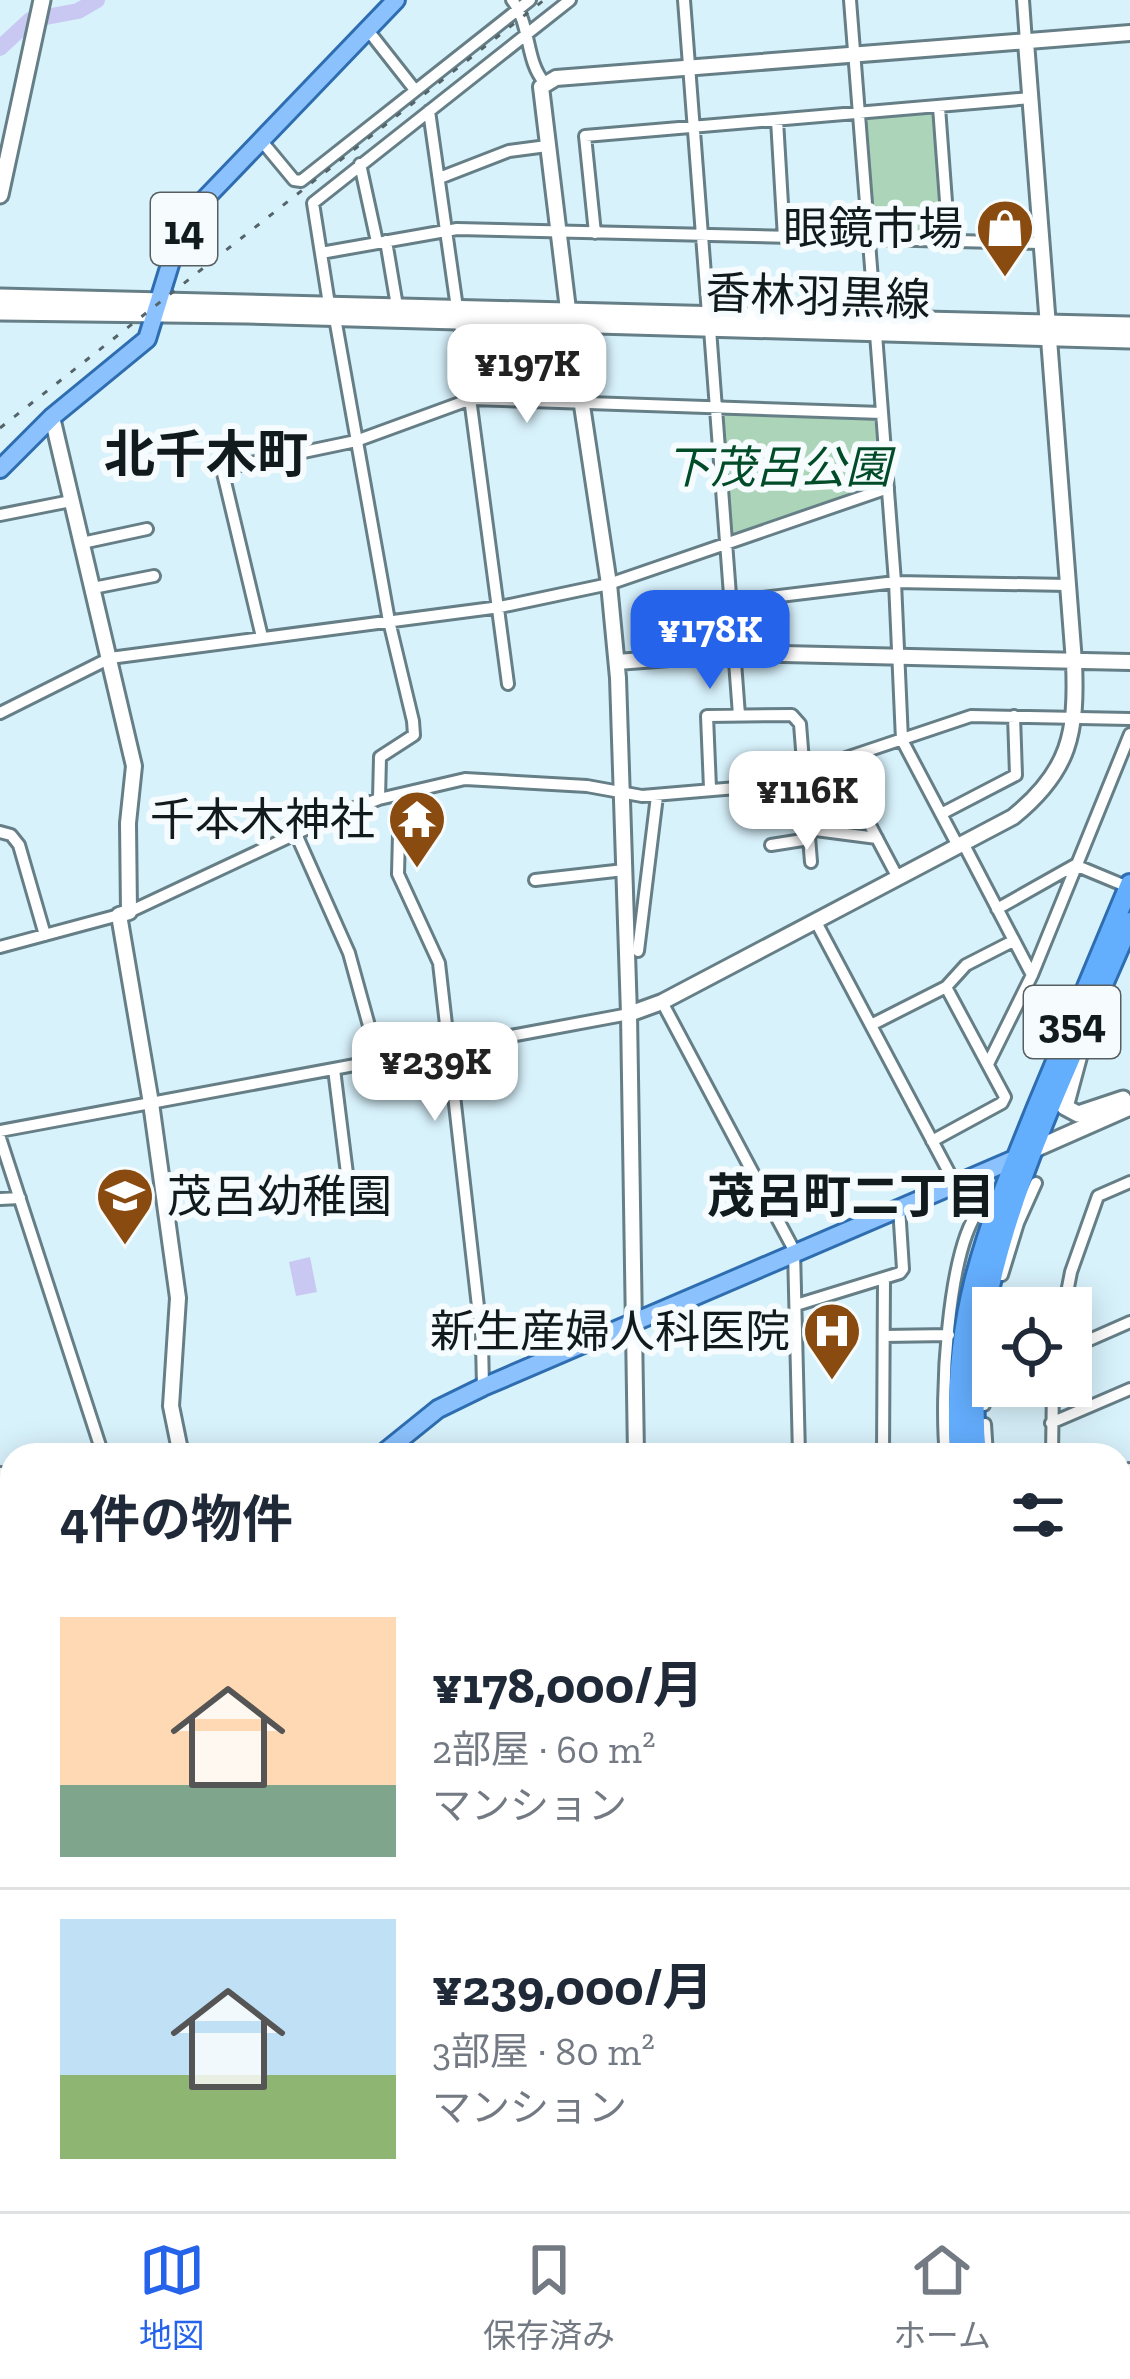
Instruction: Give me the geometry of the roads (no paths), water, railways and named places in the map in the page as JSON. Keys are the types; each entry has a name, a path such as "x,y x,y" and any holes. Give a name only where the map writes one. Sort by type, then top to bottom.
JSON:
{"highway":[{"name":"354","path":"959,1443 959,1373 971,1286 1129,886"},
{"name":"354","path":"991,1287 1016,1215 1027,1148 1130,922"},
{"name":"354","path":"977,1443 979,1407"}],"main road":[{"name":"14","path":"0,470 52,417 139,348 192,216 395,0"},
{"path":"0,194 40,10"},
{"name":"香林羽黒線","path":"0,297 157,307 876,326 1049,330 1130,325"},
{"name":"香林羽黒線","path":"332,311 398,306 459,315"},
{"name":"香林羽黒線","path":"0,312 157,307"},
{"name":"香林羽黒線","path":"1049,330 1130,340"},
{"path":"1084,1031 1065,1107 1078,1114 1128,1101"},
{"path":"899,1207 931,1198 1128,1101"},
{"path":"395,1443 439,1409 483,1387 1027,1148"}],"street":[{"path":"380,799 380,757 414,735 388,621 313,202 570,0"},
{"path":"684,0 739,715"},
{"path":"850,0 895,582 902,740 1032,976"},
{"path":"100,1443 0,1134 629,1014 662,1002 1013,817 1042,790 1062,761 1076,717 1074,662 1023,0"},
{"path":"260,139 298,183 520,3 537,73 544,82"},
{"path":"367,29 416,90"},
{"path":"636,1443 629,1014 616,662 540,92 544,82 556,77 1130,33"},
{"path":"595,233 585,136 1031,98"},
{"path":"939,107 949,242"},
{"path":"429,111 442,177 508,684"},
{"path":"776,120 784,238"},
{"path":"442,177 508,151 547,146"},
{"path":"360,164 398,306"},
{"path":"321,253 448,229 1042,243"},
{"path":"262,637 222,469 356,441 471,399 882,413"},
{"path":"52,417 134,766 124,914 178,1298 171,1406 179,1443"},
{"path":"0,713 110,658 500,607 609,584 888,488"},
{"path":"0,515 71,501"},
{"path":"82,543 147,529"},
{"path":"93,589 154,576"},
{"path":"730,602 895,582 1068,585"},
{"path":"616,662 736,652 1130,662"},
{"path":"710,788 707,716 792,716 804,775 811,862"},
{"path":"777,794 836,761 970,716 1130,719"},
{"path":"941,814 1016,775 1013,716"},
{"path":"988,1064 1032,976 1130,734"},
{"path":"836,761 898,878"},
{"path":"0,947 124,914 380,799 465,779 497,778 657,796 748,787 777,794 809,834"},
{"path":"400,795 398,874 439,962 482,1342 483,1387"},
{"path":"638,951 657,796"},
{"path":"0,832 11,835 19,845 45,935"},
{"path":"296,834 349,953 380,1061"},
{"path":"771,845 809,834 877,838"},
{"path":"997,909 1075,865"},
{"path":"1075,865 1129,886"},
{"path":"536,880 624,870"},
{"path":"816,922 952,1178"},
{"path":"871,1025 946,987 966,965 1013,941"},
{"path":"932,1142 1005,1097 946,987"},
{"path":"662,1002 794,1250 799,1443"},
{"path":"334,1069 352,1214"},
{"path":"1068,1287 1098,1196 1130,1182"},
{"path":"1000,1287 1016,1215 1036,1183"},
{"path":"0,1198 20,1198"},
{"path":"796,1305 903,1270 899,1207"},
{"path":"946,1443 949,1335 962,1251 979,1210"},
{"path":"883,1443 884,1278"},
{"path":"954,1305 971,1286"},
{"path":"1092,1339 1130,1322"},
{"path":"884,1336 949,1335"},
{"path":"1051,1423 1130,1389"},
{"path":"979,1407 985,1443"},
{"path":"1052,1407 1052,1443"}],"water":[{"path":"310,1257 317,1292 296,1296 289,1262"}],"waterway":[{"path":"0,48 30,20 78,11 97,0"}],"railway":[{"path":"0,428 544,0"}],"place":[{"name":"眼鏡市場","path":"1005,279"},
{"name":"千本木神社","path":"417,870"},
{"name":"茂呂幼稚園","path":"125,1247"},
{"name":"新生産婦人科医院","path":"832,1382"}],"district":[{"name":"北千木町","path":"206,454"},
{"name":"茂呂町二丁目","path":"851,1196"}],"park label":[{"name":"下茂呂公園","path":"778,467"}]}
